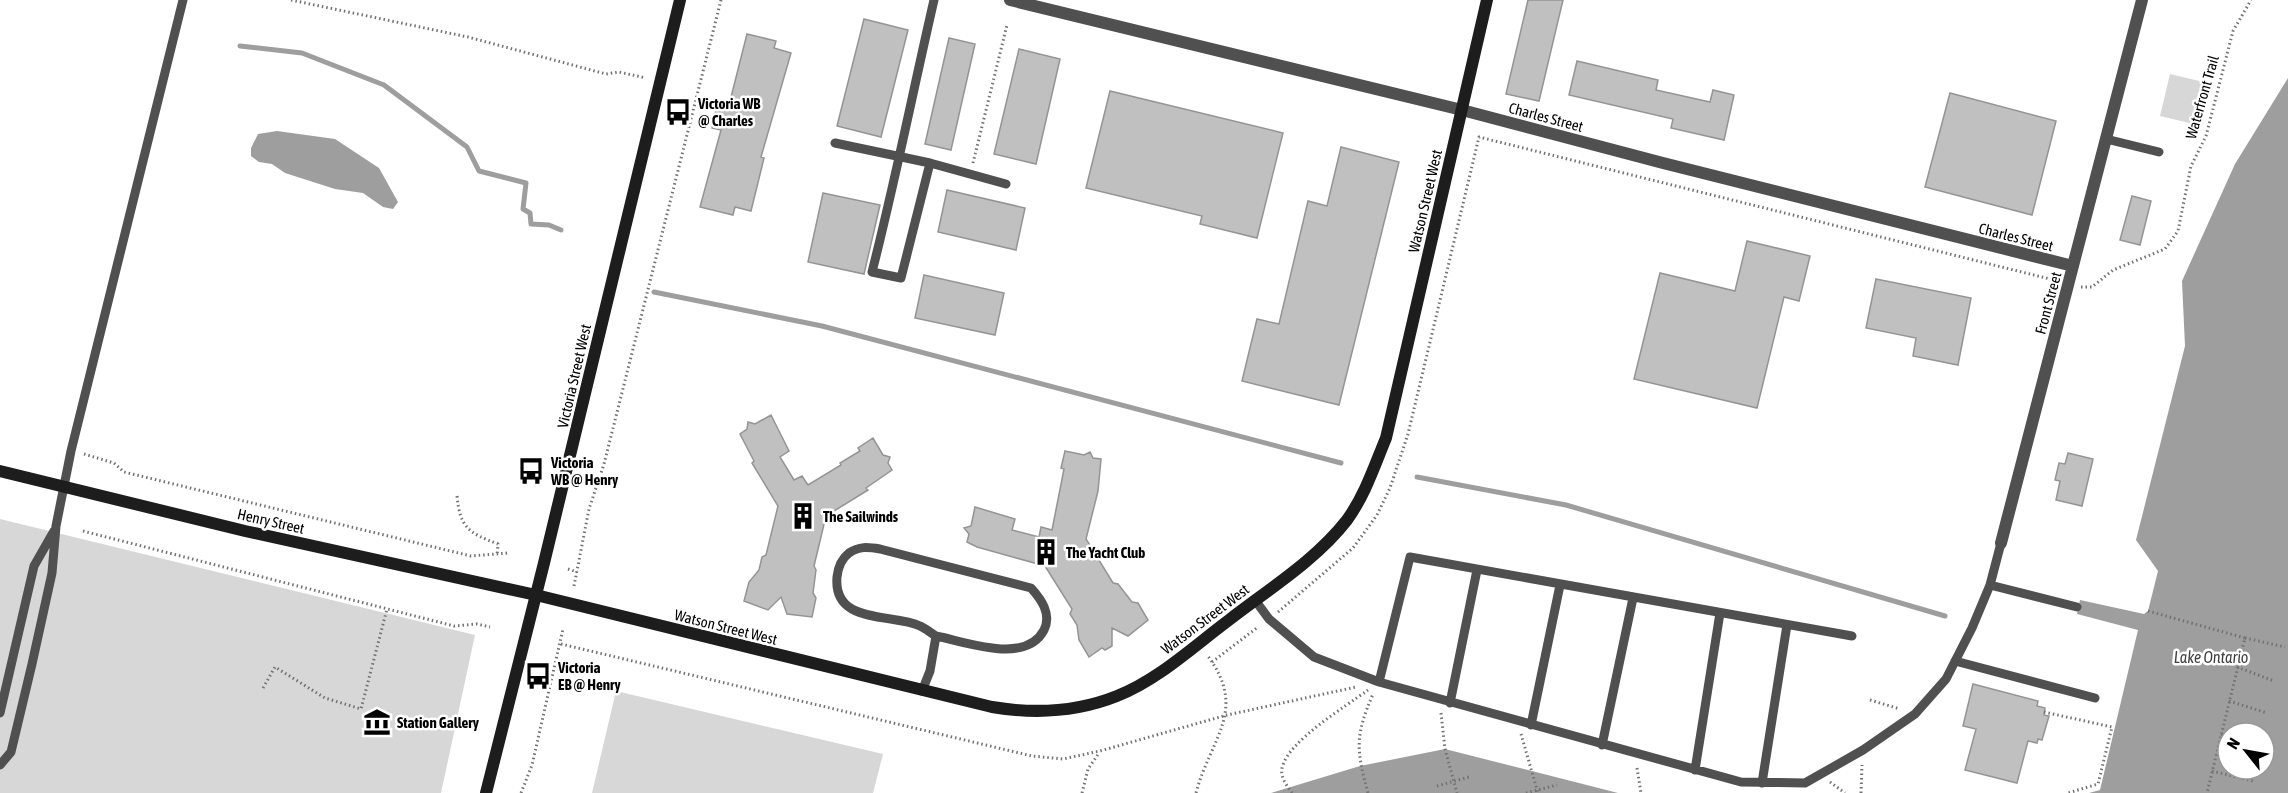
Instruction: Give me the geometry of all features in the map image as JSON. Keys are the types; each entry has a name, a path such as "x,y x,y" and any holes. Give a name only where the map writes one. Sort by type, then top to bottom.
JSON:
{"street":[{"name":"Victoria Street West","path":"486,793 680,0"},
{"name":"Charles Street","path":"1010,0 1462,110 1674,166 2073,266"},
{"name":"Watson Street West","path":"536,595 922,691 1028,713 1082,707 1117,696 1138,685 1255,600 1322,546 1346,520 1364,493 1386,438 1487,0"},
{"name":"Front Street","path":"2001,543 2142,0"},
{"name":"Henry Street","path":"0,471 245,531 536,595"}],"lane":[{"path":"0,765 11,752 51,573 56,526 71,451 183,0"},
{"path":"930,163 901,278 872,272 934,0"},
{"path":"2106,139 2159,152"},
{"path":"835,143 930,163 1006,184"},
{"path":"0,713 34,566 56,526"},
{"path":"1255,600 1269,619 1314,657 1379,682 1741,782 1805,783 1863,750 1915,714 1946,679 1990,585 2001,543"},
{"path":"863,546 880,549 1031,588 1041,599 1047,616 1047,626 1040,637 1027,648 1013,650 936,636 919,625 860,614 849,607 840,598 837,585 838,566 848,554 863,546"},
{"path":"1379,682 1410,557 1852,636"},
{"path":"1445,702 1477,570"},
{"path":"1531,725 1560,585"},
{"path":"1990,585 2077,607"},
{"path":"1602,745 1634,598"},
{"path":"1695,770 1720,613"},
{"path":"1762,783 1787,625"},
{"path":"922,691 930,671 936,636"},
{"path":"1955,661 2095,698"}],"path":[{"path":"291,0 468,37 606,74 620,72 659,81"},
{"path":"574,586 589,509 604,464 721,0"},
{"name":"Waterfront Trail","path":"2081,287 2091,287 2113,270 2165,249 2178,231 2191,166 2206,136 2233,31 2251,0"},
{"path":"971,174 1007,25"},
{"path":"1479,137 2055,280"},
{"path":"71,451 114,463 124,472 135,475 471,556 497,556 508,553"},
{"path":"457,496 459,516 471,534 498,544 497,556"},
{"path":"83,531 454,626 477,624 490,627"},
{"path":"568,569 577,572"},
{"path":"263,688 275,667 325,698 361,709 387,609"},
{"path":"2148,611 2285,647"},
{"path":"521,793 532,765 563,629"},
{"path":"2224,721 2245,638"},
{"path":"561,644 1032,756 1063,759 1100,752 1227,715 1379,682"},
{"path":"1196,793 1227,715 1219,676 1212,663"},
{"path":"2237,668 2274,681"},
{"path":"1292,793 1282,775 1282,767 1292,749 1379,682"},
{"path":"1368,793 1360,766 1360,724 1379,682"},
{"path":"1870,700 1915,714"},
{"path":"2229,701 2267,713"},
{"path":"1445,702 1445,749 1457,793"},
{"path":"2044,712 2112,727 2098,784 2068,793"},
{"path":"1518,721 1537,792"},
{"path":"1861,793 1863,750"},
{"path":"1082,793 1088,769 1100,752"},
{"path":"1635,754 1641,793"},
{"path":"2207,793 2216,755"},
{"path":"2212,771 2216,772"},
{"path":"1437,786 1469,777"},
{"path":"1526,793 1557,785"}],"shaded area":[{"path":"2170,74 2212,84 2202,126 2160,116"},
{"path":"0,519 475,635 441,793 0,793"},
{"path":"616,691 883,754 873,793 592,793"}],"water":[{"name":"Lake Ontario","path":"2288,78 2288,793 2089,793 2100,790 2138,630 2077,614 2080,600 2144,614 2148,611 2158,571 2136,540 2185,346 2182,281 2235,164"},
{"path":"277,131 335,139 379,168 398,202 393,209 383,207 363,193 335,189 285,173 272,164 259,162 251,156 251,148 258,134"},
{"path":"1445,749 1618,793 1271,793 1360,766"}],"building":[{"path":"1528,0 1563,0 1539,101 1506,94"},
{"path":"864,19 908,30 881,137 837,126"},
{"path":"747,34 776,41 774,48 791,53 761,157 764,158 751,211 735,207 733,215 700,207 721,130 712,128 717,106 728,109"},
{"path":"949,38 975,44 951,150 925,144"},
{"path":"1019,49 1060,59 1036,164 994,154"},
{"path":"1577,61 1658,80 1656,90 1710,102 1713,90 1734,95 1724,140 1671,128 1673,119 1569,95"},
{"path":"1110,91 1283,133 1257,238 1200,224 1202,216 1086,188"},
{"path":"1950,93 2056,121 2032,215 1925,187"},
{"path":"1341,147 1399,162 1339,405 1242,381 1257,319 1279,324 1308,201 1327,206"},
{"path":"947,190 1025,208 1016,250 938,232"},
{"path":"823,193 880,205 864,274 808,262"},
{"path":"2132,196 2151,201 2140,245 2120,240"},
{"path":"1747,241 1810,256 1799,301 1784,297 1757,408 1634,379 1660,273 1735,291"},
{"path":"924,275 1004,293 995,335 915,318"},
{"path":"1876,279 1971,298 1958,365 1913,356 1916,338 1866,328"},
{"name":"The Sailwinds","path":"771,415 789,451 780,457 794,480 802,476 808,485 841,465 840,463 860,451 858,448 873,438 883,455 890,457 888,463 892,470 866,488 868,490 826,516 814,566 816,570 813,593 816,598 812,617 787,614 781,597 768,610 744,601 749,582 759,570 762,557 766,555 778,506 752,463 754,461 740,434 747,429 748,422 755,424"},
{"name":"The Yacht Club","path":"1065,451 1084,455 1090,452 1093,458 1101,459 1098,491 1086,539 1113,583 1118,584 1132,602 1138,603 1148,620 1128,636 1112,628 1112,646 1105,650 1102,648 1089,657 1079,640 1077,625 1070,614 1072,609 1045,566 977,547 967,542 969,534 964,528 971,526 975,507 1015,519 1012,530 1039,537 1041,527 1052,530 1064,469 1061,468"},
{"path":"2068,453 2093,459 2082,506 2056,500 2060,481 2055,480 2059,463 2065,464"},
{"path":"1973,684 2038,701 2037,706 2045,708 2044,715 2049,716 2042,740 2038,739 2037,743 2028,741 2017,783 1965,770 1976,729 1963,726"}],"waterway":[{"path":"240,46 302,53 384,85 467,147 479,171 526,183 523,209 530,213 531,224 549,225 561,230"},
{"path":"654,292 822,326 1341,463"},
{"path":"1417,477 1566,505 1945,616"}],"place":[{"name":"Victoria WB @ Charles","path":"678,112"},
{"name":"Victoria WB @ Henry","path":"531,471"},
{"name":"The Sailwinds","path":"803,516"},
{"name":"The Yacht Club","path":"1046,552"},
{"name":"Victoria EB @ Henry","path":"538,676"},
{"name":"Station Gallery","path":"377,722"}]}
